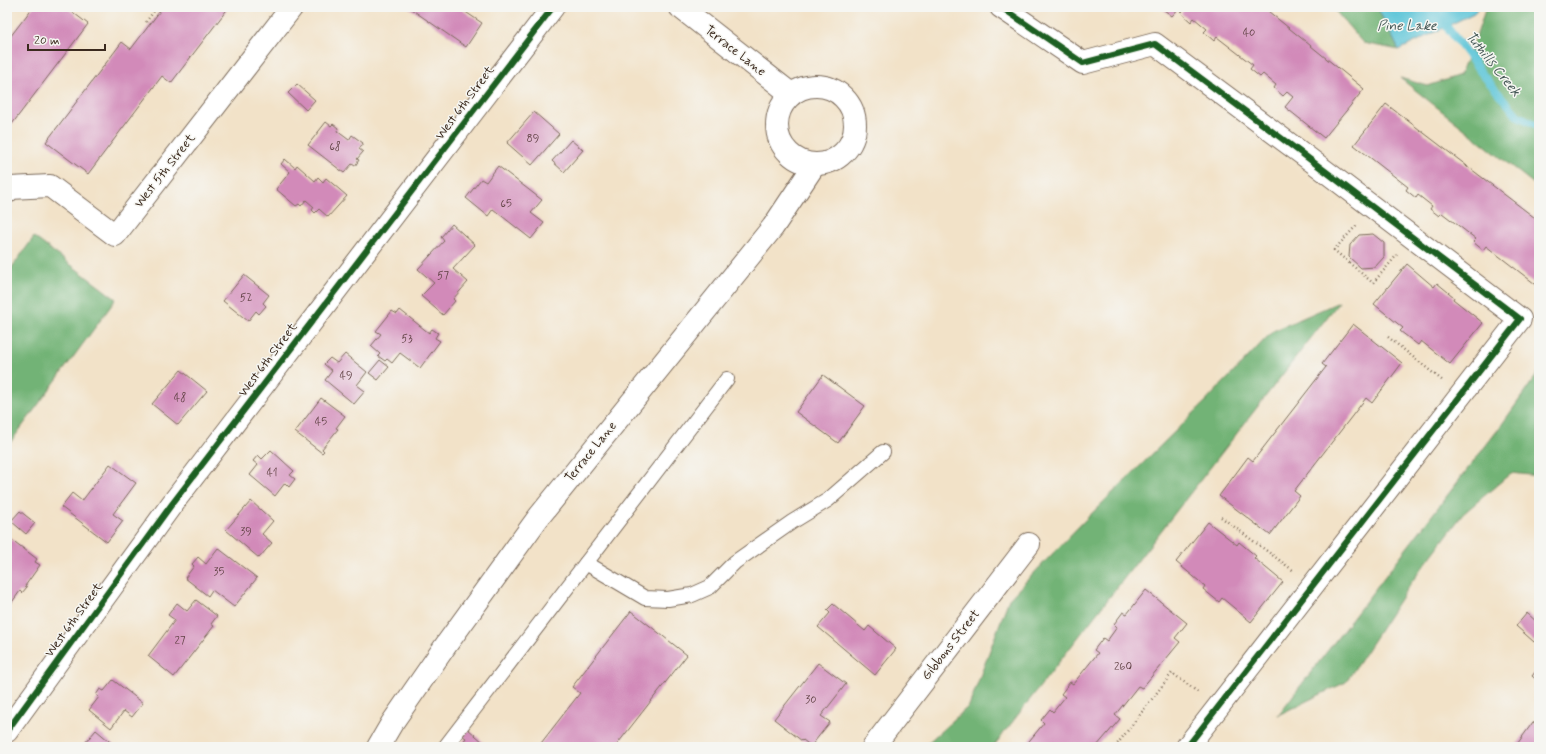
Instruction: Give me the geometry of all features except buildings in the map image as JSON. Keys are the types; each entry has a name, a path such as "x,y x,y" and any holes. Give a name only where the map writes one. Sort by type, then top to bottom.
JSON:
{"street":[{"name":"West 5th Street","path":"7,192 10,188 50,186 115,235 292,7"},
{"name":"West 6th Street","path":"7,731 172,504 553,7"},
{"name":"Terrace Lane","path":"680,7 791,94"},
{"path":"1001,7 1083,63 1155,44 1520,318 1187,747"},
{"path":"817,85 830,88 841,94 849,103 854,114 856,126 853,138 847,149 838,158 827,163 814,164 801,162 790,154 781,144 777,131 777,117 782,104 791,94 803,88 817,85"},
{"name":"Terrace Lane","path":"378,747 392,723 441,652 538,518 773,227 814,164"},
{"name":"Gibbons Street","path":"873,747 1029,544"}],"lane":[{"path":"445,747 727,379"},
{"path":"586,563 645,598 668,599 692,596 710,586 735,562 792,522 828,500 883,452"}],"path":[{"path":"7,11 10,7"},
{"path":"146,22 158,7"},
{"path":"1360,221 1334,250 1373,283 1400,251"},
{"path":"1388,337 1460,394"},
{"path":"1221,517 1313,584"},
{"path":"1115,747 1172,673 1217,708"}],"green space":[{"path":"1332,7 1377,7 1399,50 1363,43"},
{"path":"1486,7 1539,7 1539,188 1400,78 1428,86 1460,75 1476,37"},
{"path":"34,237 116,299 7,447 7,274"},
{"path":"1339,302 993,747 923,747 969,706 1009,599 1083,522 1207,400 1273,331"},
{"path":"1539,372 1539,476 1511,473 1463,514 1410,584 1346,682 1278,715 1500,427"}],"water":[{"name":"Pine Lake","path":"1377,7 1477,7 1476,12 1399,50"}],"waterway":[{"name":"Tuthills Creek","path":"1441,7 1447,27 1483,75 1518,116 1539,126"}],"cycle path":[{"path":"7,731 172,504 553,7"},
{"path":"1001,7 1083,63 1155,44 1520,319 1187,747"}]}
